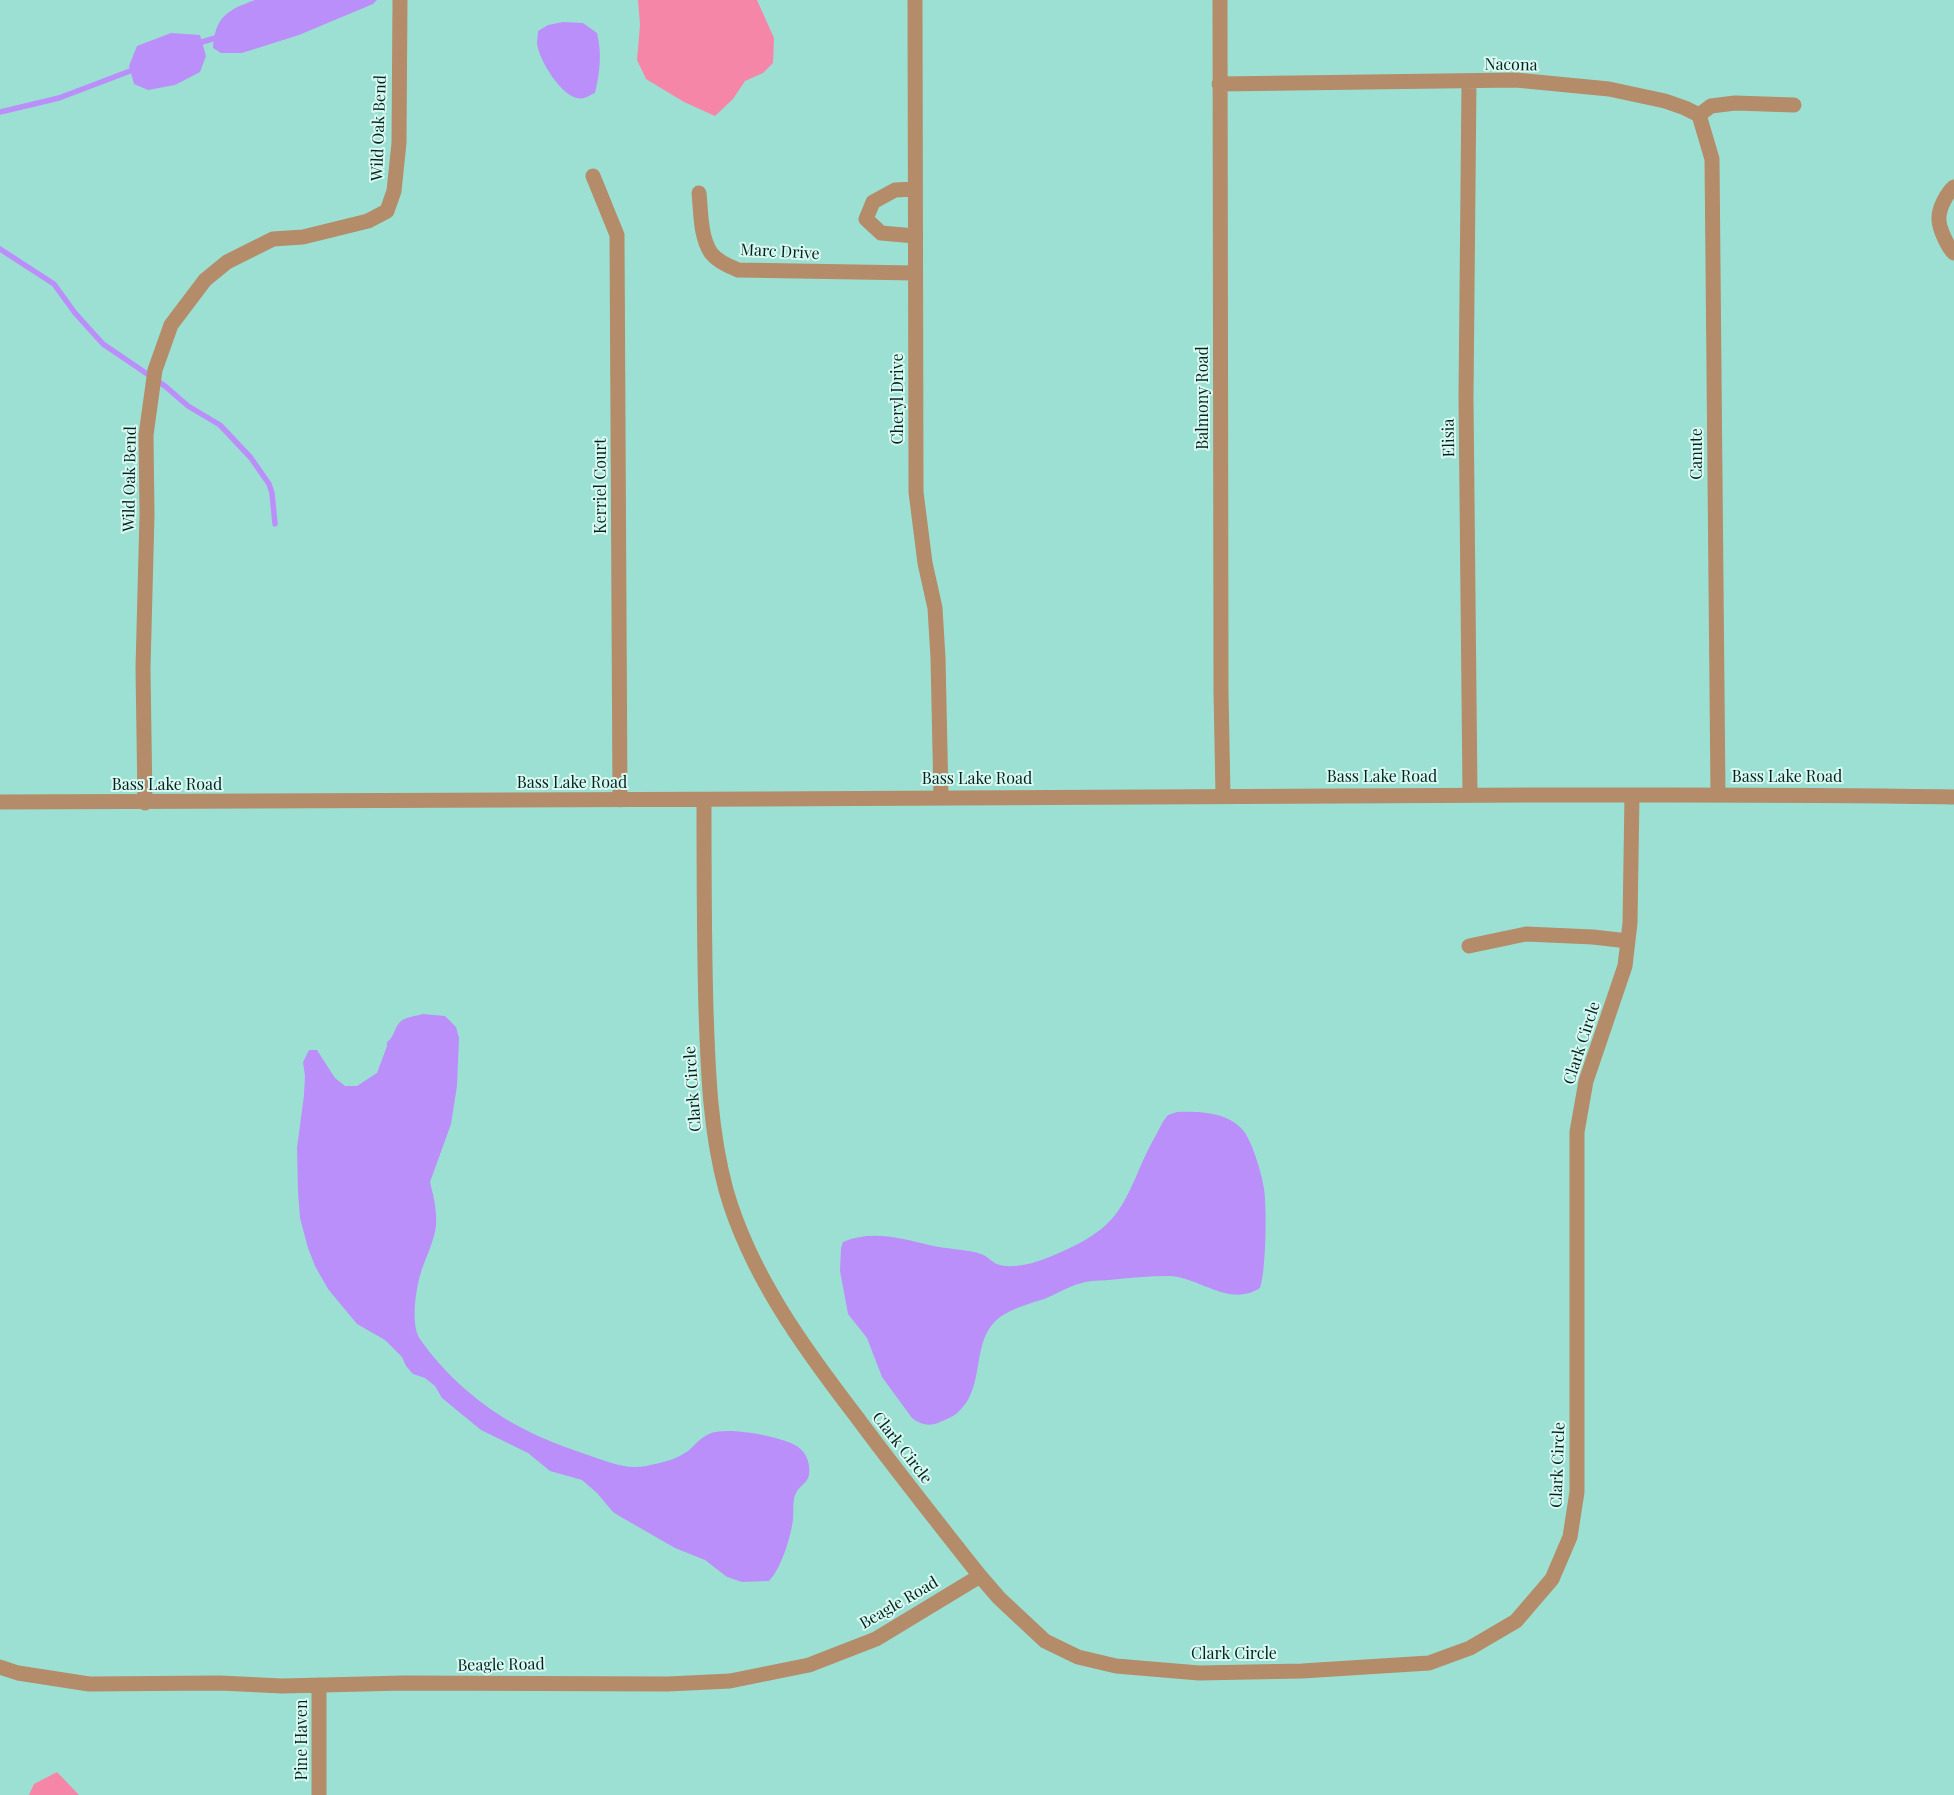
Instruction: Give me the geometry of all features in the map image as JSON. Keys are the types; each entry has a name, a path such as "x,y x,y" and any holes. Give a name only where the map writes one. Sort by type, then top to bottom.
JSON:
{"street":[{"name":"Wild Oak Bend","path":"145,803 143,668 147,515 146,435 155,370 171,325 205,280 228,262 273,240 303,237 368,221 386,211 394,191 399,143 400,0"},
{"name":"Cheryl Drive","path":"915,0 916,492 925,564 935,608 942,797"},
{"name":"Balmony Road","path":"1220,0 1221,692 1223,795"},
{"name":"Nacona","path":"1219,84 1516,80 1609,89 1665,101 1686,108 1698,115"},
{"name":"Elisia","path":"1469,81 1466,398 1470,795"},
{"path":"1698,115 1711,106 1735,103 1794,105"},
{"name":"Canute","path":"1698,115 1712,159 1718,795"},
{"name":"Kerriel Court","path":"593,176 617,235 620,800"},
{"path":"1954,187 1943,203 1939,219 1949,249 1954,253"},
{"path":"914,236 881,233 866,219 873,202 895,190 915,189"},
{"name":"Marc Drive","path":"699,193 703,233 710,252 720,261 738,270 915,273"},
{"name":"Bass Lake Road","path":"0,802 704,800 1223,795 1815,794 1954,797"},
{"name":"Clark Circle","path":"704,800 708,1071 714,1135 726,1190 743,1237 780,1309 827,1379 980,1576 999,1598 1045,1641 1078,1657 1116,1666 1199,1673 1302,1671 1430,1663 1470,1648 1516,1622 1552,1579 1570,1537 1576,1498 1577,1132 1586,1081 1626,966 1632,795"},
{"path":"1469,946 1526,934 1593,937 1628,941"},
{"name":"Beagle Road","path":"0,1667 18,1673 89,1684 220,1683 282,1686 404,1682 668,1684 730,1681 809,1665 876,1639 980,1576"},
{"name":"Pine Haven","path":"319,1795 320,1685"}],"shaded area":[{"path":"255,0 377,0 373,4 299,35 242,53 221,53 213,48 216,29 224,16 237,7"},
{"path":"638,0 757,0 774,38 773,63 763,73 745,81 733,99 715,116 684,102 646,79 637,60 640,25"},
{"path":"563,22 583,23 597,33 600,56 597,85 595,93 584,98 577,98 569,94 554,79 542,59 537,43 538,31 548,25"},
{"path":"171,33 200,35 206,56 200,72 175,85 148,90 134,84 129,66 137,46"},
{"path":"423,1014 445,1016 456,1027 459,1038 457,1086 451,1124 430,1182 436,1209 436,1226 416,1295 415,1324 420,1339 452,1377 477,1399 504,1418 552,1442 616,1464 638,1467 668,1461 688,1451 709,1434 727,1431 763,1435 797,1446 806,1456 809,1465 809,1475 807,1481 797,1491 795,1496 788,1543 778,1569 769,1581 742,1582 727,1577 705,1560 675,1548 613,1512 597,1493 582,1480 550,1471 528,1453 481,1430 442,1398 435,1386 425,1378 413,1374 406,1366 402,1357 385,1340 357,1324 328,1289 315,1266 300,1218 297,1148 304,1095 305,1076 303,1062 309,1050 317,1050 335,1078 345,1086 357,1086 377,1073 387,1042 400,1022"},
{"path":"1177,1112 1203,1112 1220,1116 1236,1123 1246,1134 1259,1166 1265,1198 1265,1255 1260,1288 1237,1295 1169,1276 1092,1281 1072,1286 1044,1299 1014,1309 993,1323 986,1335 982,1348 973,1390 967,1402 955,1414 936,1424 929,1425 922,1424 912,1418 882,1377 867,1338 848,1314 840,1271 843,1242 864,1236 886,1236 975,1252 984,1255 997,1264 1006,1266 1027,1264 1046,1258 1088,1238 1112,1219 1126,1198 1164,1120 1168,1115"},
{"path":"57,1772 79,1795 29,1795 34,1784"}],"waterway":[{"path":"195,44 219,37"},
{"path":"0,112 59,98 138,68"},
{"path":"0,249 54,284 75,313 103,344 165,386 188,406 220,425 251,458 269,484 272,493 275,524"}]}
